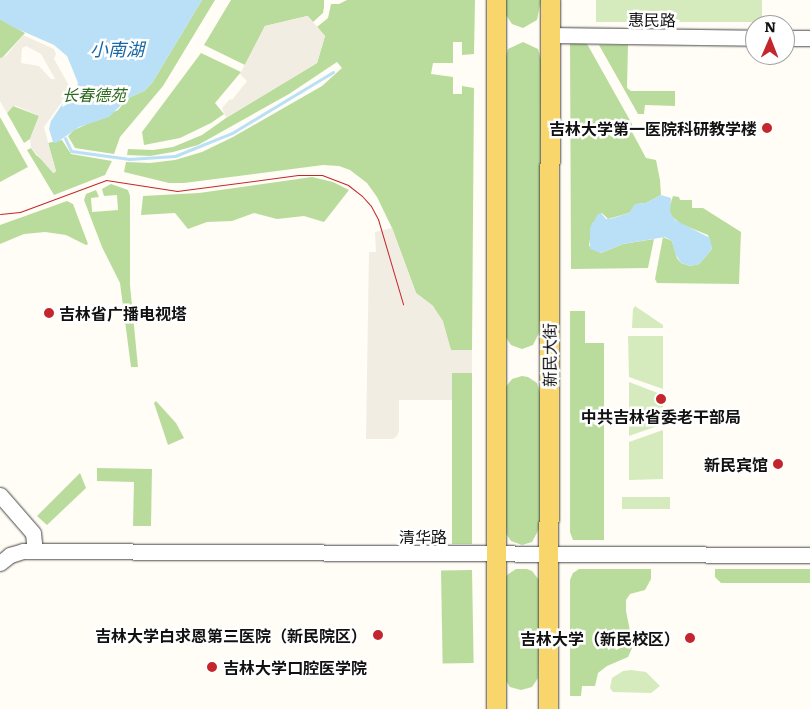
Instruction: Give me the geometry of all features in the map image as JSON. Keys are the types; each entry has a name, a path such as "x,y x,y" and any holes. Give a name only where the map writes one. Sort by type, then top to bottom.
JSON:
{"main road":[{"path":"496,0 496,709"},
{"name":"新民大街","path":"548,709 550,0"}],"street":[{"name":"惠民路","path":"550,35 745,38"},
{"path":"795,38 810,38"},
{"path":"0,495 33,533 35,551"},
{"name":"清华路","path":"0,563 10,555 22,551 810,555"}],"green space":[{"path":"202,0 215,0 163,86 120,137 114,154 75,148 68,136 74,130 118,110 128,98 144,91 152,83"},
{"path":"231,0 324,0 324,7 323,13 313,22 307,16 265,26 245,65 204,45"},
{"path":"347,0 475,0 474,54 462,55 462,42 453,42 453,63 433,63 431,74 453,77 453,94 462,94 462,86 474,88 472,350 451,350 433,306 416,293 392,228 377,197 367,183 350,170 339,166 323,165 184,183 169,183 124,172 126,162 150,163 175,160 202,152 233,137 322,86 342,68 337,62 289,94 198,145 150,156 127,155 128,149 153,150 173,147 202,135 226,118 317,63 325,36 317,27 328,18 331,4 339,4"},
{"path":"505,0 541,0 537,20 523,28 512,24 506,15"},
{"path":"596,0 762,0 762,15 745,15 745,22 596,22"},
{"path":"0,19 25,33 2,58 0,58"},
{"path":"523,42 538,49 541,60 540,331 533,345 522,349 511,345 505,336 505,60 508,49"},
{"path":"570,42 586,42 632,124 632,132 646,158 656,160 660,180 661,195 646,203 637,204 629,213 608,219 602,213 592,224 589,246 601,253 623,244 654,239 648,268 571,269"},
{"path":"599,45 628,45 627,88 631,91 675,91 675,106 645,105 644,114 638,114"},
{"path":"201,53 241,72 215,103 224,114 211,123 180,138 144,145 142,132"},
{"path":"13,106 39,116 30,139 24,143 7,113"},
{"path":"0,117 28,167 0,182"},
{"path":"62,140 71,154 112,161 105,175 54,195 27,150 31,148 36,155 56,171 48,143"},
{"path":"312,177 333,182 349,190 324,222 304,216 277,219 254,213 232,221 207,222 188,229 175,213 141,215 143,196 199,193"},
{"path":"111,184 128,190 130,196 130,285 138,367 131,367 120,283 102,247 84,200 86,194 96,190 99,197 91,198 92,212 118,210 117,195 104,196 102,189"},
{"path":"673,196 679,197 680,200 692,200 692,208 703,208 741,232 739,284 657,283 655,279 663,237 672,241 677,258 681,263 690,266 699,264 712,249 708,235 681,224 671,216 669,208"},
{"path":"67,201 73,204 88,244 86,245 66,235 45,232 24,234 0,244 0,225"},
{"path":"635,306 663,325 663,328 632,328 633,309"},
{"path":"570,311 585,311 585,343 604,343 604,540 573,540 570,532"},
{"path":"628,336 663,336 663,389 629,377"},
{"path":"452,373 472,373 472,544 452,544"},
{"path":"522,376 528,377 537,383 540,394 540,527 532,542 522,545 511,541 505,532 505,388 512,379"},
{"path":"629,382 663,395 663,424 629,436"},
{"path":"156,401 176,423 184,438 168,445 154,403"},
{"path":"663,430 663,479 629,480 629,442"},
{"path":"97,468 152,469 151,526 133,526 134,482 97,481"},
{"path":"80,473 86,488 47,525 37,516"},
{"path":"622,497 670,497 670,509 622,509"},
{"path":"516,569 532,571 539,580 540,586 538,678 532,687 521,690 510,687 504,678 505,580 507,575"},
{"path":"579,569 651,569 651,579 645,590 630,594 626,600 626,611 633,646 628,657 607,666 598,673 595,686 582,686 581,696 570,696 570,580 573,573"},
{"path":"715,569 810,569 810,583 721,583 715,577"},
{"path":"472,570 474,663 443,664 441,571"},
{"path":"623,671 646,672 660,686 651,693 613,692 610,688 612,678"}],"shaded area":[{"path":"308,16 325,36 317,63 226,118 222,108 230,99 232,100 247,81 240,74 265,26"},
{"path":"23,35 54,49 56,54 54,59 71,89 44,127 56,172 53,173 31,148 30,139 39,116 17,106 13,106 7,113 0,101 0,58 6,56","holes":["26,46 41,54 55,79 51,79 39,66 21,63 22,48"]},
{"path":"392,228 416,293 433,306 443,321 451,350 472,350 472,373 452,373 452,400 399,400 399,431 397,436 393,439 366,439 369,252 376,252 375,232"}],"water":[{"name":"小南湖","path":"0,0 202,0 152,83 144,91 128,98 109,117 79,127 56,143 53,142 49,129 51,121 63,103 76,89 78,83 67,56 54,45 11,26 0,19"},
{"path":"661,195 671,198 670,212 675,220 710,238 712,249 699,264 690,266 681,263 675,253 672,241 665,237 623,244 601,253 590,249 590,228 598,214 601,213 606,219 610,219 629,213 635,204 646,203"}],"waterway":[{"path":"65,138 71,151 129,159 175,156 232,133 333,72"}],"tram line":[{"path":"0,214 20,212 106,180 177,191 298,175 322,175 348,185 371,206 378,219 403,304"}],"place":[{"name":"吉林大学第一医院科研教学楼","path":"767,128"},
{"name":"吉林省广播电视塔","path":"49,313"},
{"name":"中共吉林省委老干部局","path":"661,399"},
{"name":"新民宾馆","path":"778,464"},
{"name":"吉林大学白求恩第三医院（新民院区）","path":"378,635"},
{"name":"吉林大学（新民校区）","path":"690,638"},
{"name":"吉林大学口腔医学院","path":"212,667"}],"park label":[{"name":"长春德苑","path":"94,94"}]}
